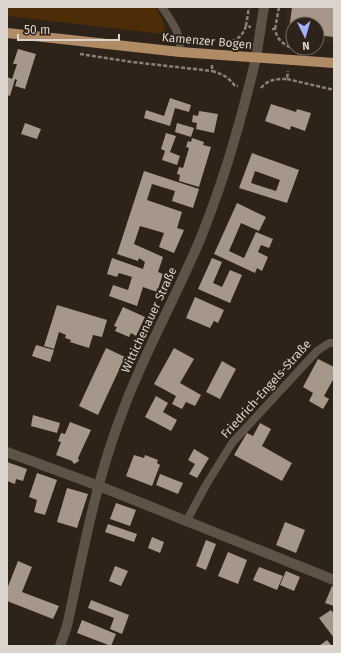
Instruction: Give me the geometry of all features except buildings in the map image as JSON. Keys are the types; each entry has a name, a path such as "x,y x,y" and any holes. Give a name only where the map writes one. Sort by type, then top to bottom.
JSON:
{"main road":[{"name":"Kamenzer Bogen","path":"7,33 180,52 334,63"}],"street":[{"name":"Wittichenauer Straße","path":"60,646 67,626 99,486 118,422 209,218 241,120 256,58 264,7"},
{"path":"7,452 99,486 334,580"}],"lane":[{"path":"162,7 178,33 181,43 180,52"},
{"name":"Friedrich-Engels-Straße","path":"186,522 206,485 232,443 317,351 329,343 334,343"}],"path":[{"path":"246,26 249,7"},
{"path":"276,29 279,7"},
{"path":"73,53 212,72"},
{"path":"287,78 334,90"}],"shaded area":[{"path":"7,7 155,7 162,20 165,30 164,34 7,16"},
{"path":"286,7 334,7 334,43 325,42 325,16 286,16"}]}
